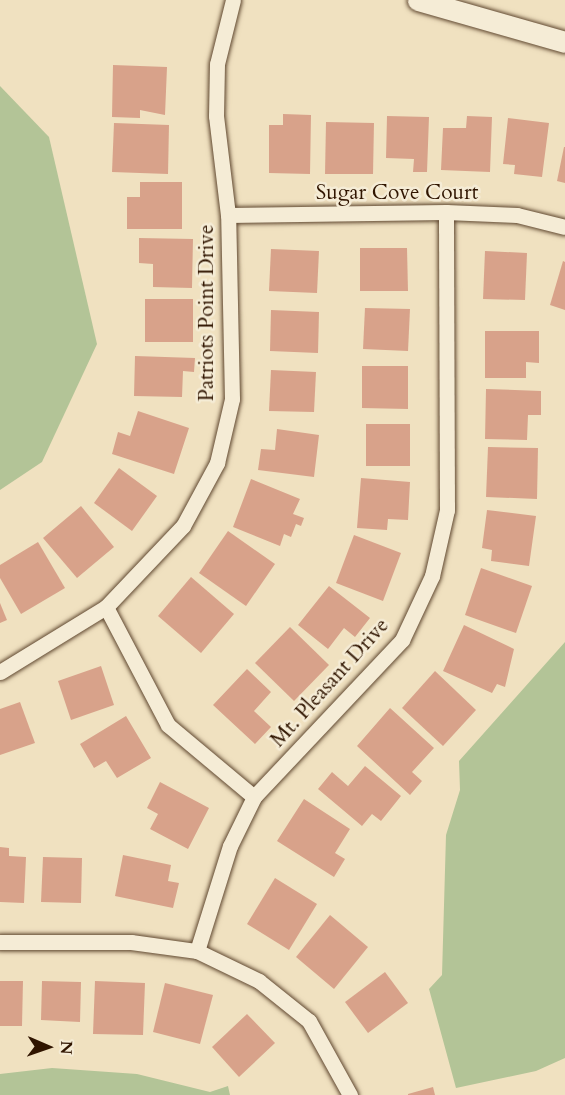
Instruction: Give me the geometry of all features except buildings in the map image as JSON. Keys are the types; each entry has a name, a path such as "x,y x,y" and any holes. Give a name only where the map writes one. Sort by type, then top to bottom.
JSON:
{"street":[{"name":"Patriots Point Drive","path":"0,672 106,607 183,526 218,463 232,399 228,215 216,116 217,64 233,0"},
{"path":"418,0 565,42"},
{"name":"Sugar Cove Court","path":"228,215 446,212 517,215 565,227"},
{"name":"Mt. Pleasant Drive","path":"196,951 230,846 254,797 402,640 432,576 447,510 446,212"},
{"path":"106,607 168,725 254,797"},
{"path":"0,942 131,942 196,951 259,981 309,1021 350,1095"}],"green space":[{"path":"0,86 49,137 97,344 42,462 0,490"},
{"path":"565,642 565,1058 536,1071 456,1088 429,989 442,975 446,835 460,790 459,761"},
{"path":"52,1068 137,1074 210,1092 228,1086 230,1095 0,1095 0,1074"}]}
